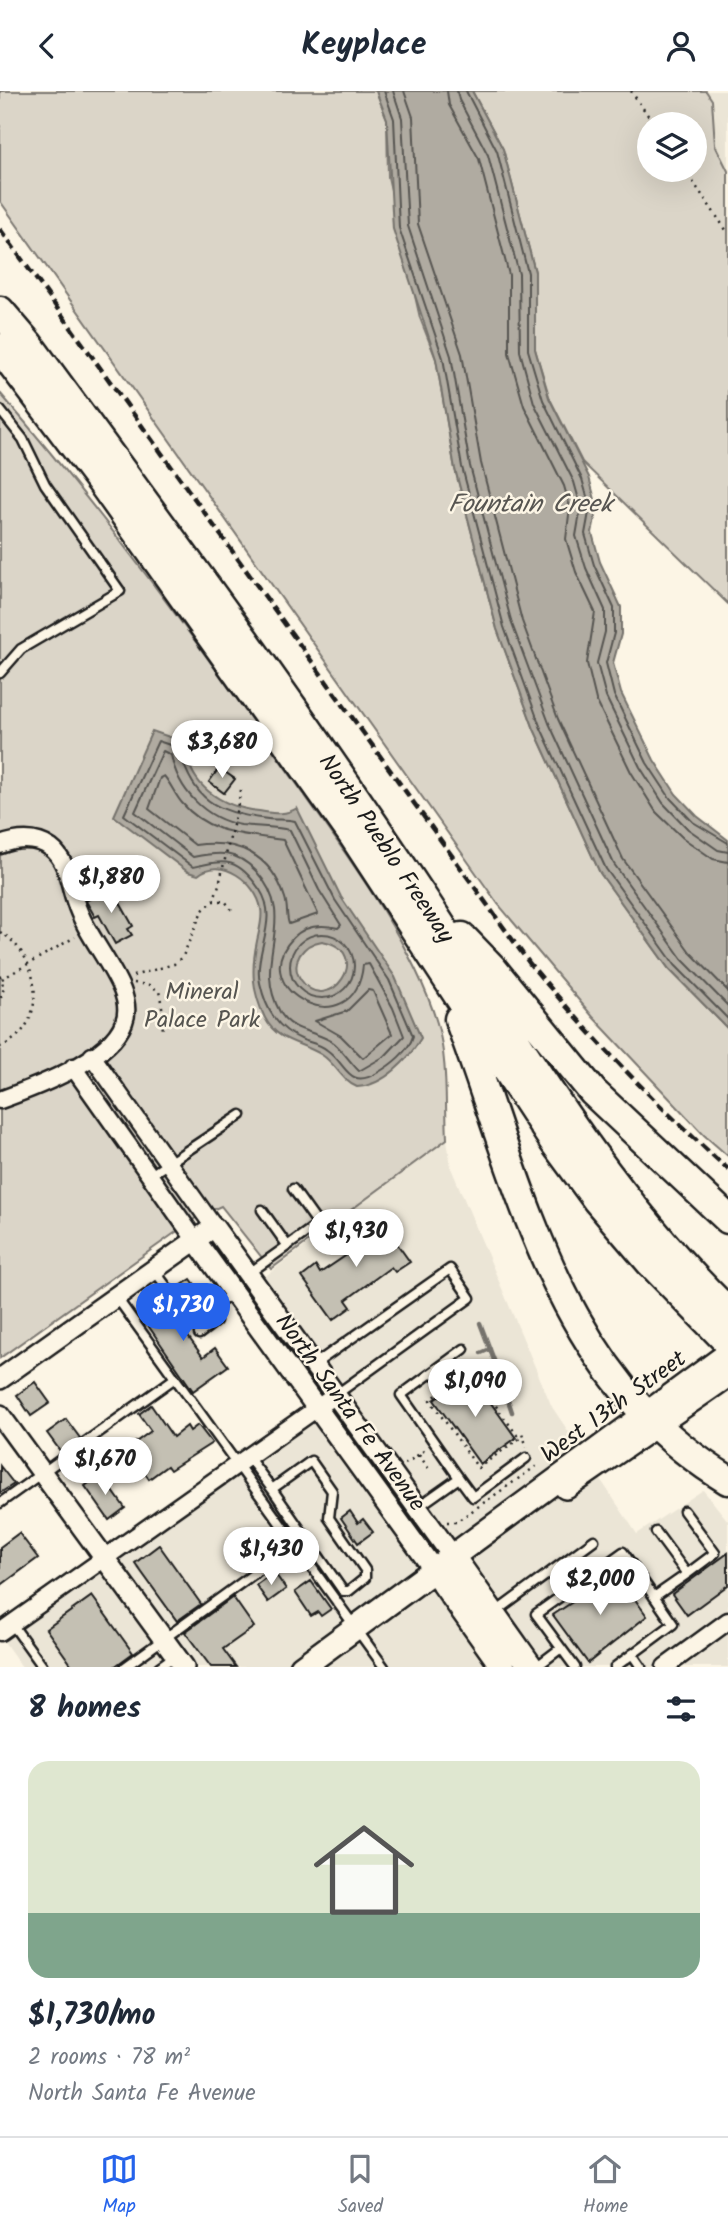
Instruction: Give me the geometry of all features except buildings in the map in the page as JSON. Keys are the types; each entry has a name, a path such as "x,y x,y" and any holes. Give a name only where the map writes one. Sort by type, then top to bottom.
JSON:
{"highway":[{"path":"0,301 29,345"},
{"name":"North Pueblo Freeway","path":"0,311 29,345 189,562 422,896 555,1104 592,1155 715,1309 728,1342"},
{"name":"North Pueblo Freeway","path":"0,348 100,480 337,813 555,1143 597,1200 715,1309"},
{"path":"422,896 492,968 593,1092 728,1219"},
{"path":"442,972 521,1199 548,1265 572,1311 650,1421 728,1480"}],"main road":[{"name":"West 13th Street","path":"650,1421 728,1355"},
{"name":"West 13th Street","path":"302,1667 530,1501 566,1471 728,1375"},
{"name":"North Santa Fe Avenue","path":"443,1564 493,1614 533,1667"},
{"name":"North Santa Fe Avenue","path":"443,1564 503,1667"}],"street":[{"path":"0,835 46,845 60,857 88,929 122,991 126,1009 116,1034 92,1056 74,1067 0,1100"},
{"path":"0,845 24,839"},
{"name":"North Santa Fe Avenue","path":"92,1056 337,1394 424,1503 443,1564"},
{"name":"North Santa Fe Avenue","path":"74,1067 316,1409 443,1564"},
{"path":"0,1379 215,1227"},
{"path":"6,1628 337,1394"},
{"path":"0,1415 180,1661"},
{"path":"665,1667 728,1621"}],"lane":[{"path":"0,410 23,439 45,484 120,591 21,649 0,673"},
{"path":"152,1174 241,1115"},
{"path":"248,1273 318,1224 293,1189"},
{"path":"262,1210 287,1245"},
{"path":"315,1364 450,1269 470,1298 337,1394"},
{"path":"155,1270 183,1309 199,1298 216,1321 199,1334"},
{"path":"208,1311 233,1293"},
{"path":"116,1297 175,1378 243,1460 272,1489 343,1591 349,1591 365,1578 365,1570 328,1518 332,1491 311,1461 272,1489"},
{"path":"464,1349 401,1395 472,1497 526,1458"},
{"path":"0,1503 175,1378"},
{"path":"243,1460 295,1544 384,1667"},
{"path":"424,1503 459,1478"},
{"path":"654,1597 715,1553 684,1511"},
{"path":"656,1532 687,1574"},
{"path":"493,1614 594,1540"},
{"path":"125,1667 295,1544"},
{"path":"575,1667 536,1614 622,1552 673,1624 615,1667"},
{"path":"570,1560 585,1579"},
{"path":"6,1628 43,1667"},
{"path":"533,1667 561,1648"},
{"path":"632,1654 641,1667"},
{"path":"159,1667 180,1661"}],"path":[{"path":"631,91 646,112"},
{"path":"693,182 728,233"},
{"path":"162,1033 164,1017 159,992 149,985 129,979 179,960 190,945 202,911 213,901 219,885 242,786"},
{"path":"213,901 225,901 232,910"},
{"path":"0,1000 4,988 1,978 88,929"},
{"path":"0,932 12,941 29,964 35,986 31,1014 15,1039 0,1047"},
{"path":"488,1372 481,1362 430,1400 478,1468 523,1436"},
{"path":"470,1370 517,1435 522,1433 530,1456 526,1458"},
{"path":"411,1473 405,1464 435,1443"},
{"path":"419,1455 429,1469"},
{"path":"424,1503 447,1523 456,1522 538,1465"}],"shaded area":[{"path":"664,91 728,91 728,178 707,144 707,112 684,112"},
{"path":"447,1139 451,1168 552,1407 637,1534 703,1490 728,1521 728,1667 22,1667 0,1636 323,1398 247,1290"}],"green space":[{"path":"0,91 376,91 387,119 388,177 420,318 436,359 455,469 497,629 534,729 600,873 669,969 728,1029 728,1156 704,1135 593,1017 498,904 0,201"},
{"path":"472,91 706,91 712,100 715,145 728,171 728,604 582,462 550,399 535,349 535,272 503,149"},
{"name":"Mineral Palace Park","path":"0,393 39,438 185,627 330,830 392,926 426,991 441,1037 447,1139 271,1269 221,1206 197,1217 0,1358"}],"water":[{"name":"Fountain Creek","path":"376,91 472,91 503,149 535,272 535,349 549,398 589,477 597,507 592,533 600,562 621,607 621,634 613,663 621,693 654,760 676,794 697,816 728,840 728,1029 669,969 600,873 534,729 497,629 455,469 436,359 393,229 387,119"},
{"path":"152,731 187,743 192,771 199,782 219,799 245,809 269,813 283,813 297,808 341,897 395,977 421,1038 410,1054 386,1077 357,1087 347,1081 322,1055 277,1033 265,1018 255,990 254,961 261,913 253,890 237,875 227,870 217,868 198,875 188,872 114,816","holes":["322,941 338,947 346,957 347,968 342,979 323,992 312,990 301,980 298,973 297,961 300,955 309,946"]}],"waterway":[{"path":"480,1323 500,1376 507,1373"},
{"path":"481,1353 490,1349"},
{"path":"500,1376 512,1412"}],"railway":[{"path":"0,229 530,964 625,1070 728,1169"}]}
